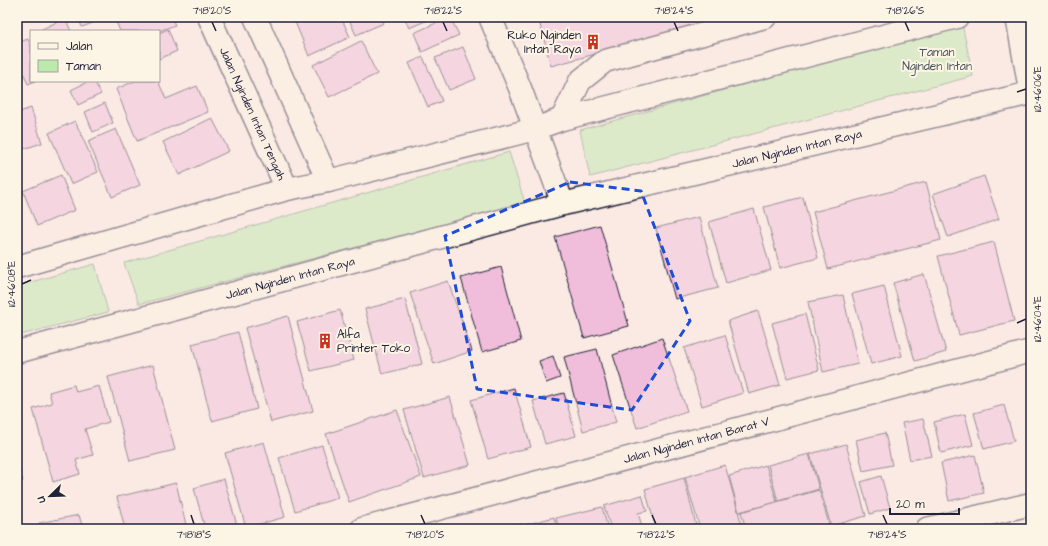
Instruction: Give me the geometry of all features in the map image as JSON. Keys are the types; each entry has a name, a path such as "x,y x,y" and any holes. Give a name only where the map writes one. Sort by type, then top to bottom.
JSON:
{"street":[{"name":"Jalan Nginden Intan Tengah","path":"209,17 286,189"},
{"path":"255,17 328,180"},
{"path":"490,17 520,88 563,204"},
{"path":"562,119 580,81 605,61 765,17"},
{"path":"17,267 286,189 535,129 562,119 918,22 957,17"},
{"path":"1017,17 1031,94"},
{"name":"Jalan Nginden Intan Raya","path":"17,352 563,204 1031,94"},
{"name":"Jalan Nginden Intan Barat V","path":"362,529 1031,351"},
{"path":"928,529 1031,504"}],"highlighted area":[{"path":"570,182 641,191 690,321 632,410 477,389 445,236"}],"green space":[{"name":"Taman Nginden Intan","path":"962,24 973,76 590,177 580,130"},
{"path":"509,152 525,203 139,304 124,263"},
{"path":"95,264 108,312 17,336 17,286"}],"building":[{"path":"78,17 102,17 103,19 82,27"},
{"path":"114,17 171,17 175,25 160,31 120,30"},
{"path":"293,17 341,17 350,37 309,56"},
{"path":"348,17 381,17 384,23 356,35"},
{"path":"404,17 435,17 409,28"},
{"path":"449,17 459,35 422,52 414,33"},
{"name":"Ruko Nginden Intan Raya","path":"538,17 732,17 551,66"},
{"path":"65,18 71,30 40,30"},
{"path":"168,29 177,51 160,59 160,33"},
{"path":"28,39 30,44 30,82 33,82 28,84 17,58 17,43"},
{"path":"361,41 377,74 329,97 313,65"},
{"path":"463,47 476,79 449,90 435,58"},
{"path":"423,57 442,101 428,107 409,63"},
{"path":"87,82 95,82 101,94 78,105 71,90"},
{"path":"133,82 158,82 166,99 197,86 208,112 137,141 116,89"},
{"path":"105,103 113,123 93,132 85,112"},
{"path":"31,108 42,143 17,151 17,113"},
{"path":"212,118 229,151 179,175 163,142"},
{"path":"75,121 98,172 71,184 49,133"},
{"path":"116,129 140,185 112,197 88,141"},
{"path":"61,175 75,210 37,226 23,191"},
{"path":"984,176 999,219 948,237 933,194"},
{"path":"926,182 941,240 828,269 813,212"},
{"path":"803,197 818,258 780,268 764,207"},
{"path":"754,209 771,270 726,283 709,222"},
{"path":"699,217 718,288 675,299 656,228"},
{"path":"600,225 629,326 584,338 555,237"},
{"path":"994,242 1014,321 959,335 938,256"},
{"path":"501,267 521,341 482,352 461,278"},
{"path":"924,274 946,352 915,361 893,283"},
{"path":"448,281 472,351 434,364 410,293"},
{"path":"884,286 902,356 871,364 852,294"},
{"path":"843,295 858,364 823,372 808,302"},
{"path":"405,299 422,364 382,374 365,309"},
{"name":"Alfa Printer Toko","path":"340,310 354,360 311,371 297,322"},
{"path":"758,311 780,385 749,394 728,321"},
{"path":"805,314 819,370 787,378 772,323"},
{"path":"288,316 313,411 271,422 245,328"},
{"path":"238,332 257,409 212,421 192,344"},
{"path":"725,335 743,393 702,406 684,348"},
{"path":"662,338 687,411 637,428 613,355"},
{"path":"597,349 616,422 583,431 564,357"},
{"path":"553,356 560,378 546,383 539,361"},
{"path":"153,365 175,450 130,461 108,377"},
{"path":"74,385 76,392 99,386 109,422 85,429 93,455 76,460 80,474 53,482 33,409 52,403 49,392"},
{"path":"514,388 531,447 488,459 471,400"},
{"path":"564,393 576,436 545,444 533,401"},
{"path":"450,397 470,465 424,478 404,410"},
{"path":"1004,405 1014,441 984,449 974,413"},
{"path":"397,410 421,477 349,502 326,434"},
{"path":"965,414 973,445 941,453 934,422"},
{"path":"923,419 932,456 910,460 902,423"},
{"path":"885,433 892,465 863,471 856,440"},
{"path":"264,442 285,517 246,528 225,453"},
{"path":"846,444 866,516 831,526 810,454"},
{"path":"322,445 338,498 295,511 279,458"},
{"path":"809,454 819,489 778,501 768,465"},
{"path":"975,455 984,493 949,501 941,463"},
{"path":"17,461 23,481 17,483"},
{"path":"725,465 743,529 700,529 685,477"},
{"path":"766,465 777,502 739,512 729,476"},
{"path":"881,476 890,508 870,514 861,482"},
{"path":"684,478 697,529 656,529 645,489"},
{"path":"224,479 238,529 205,529 194,488"},
{"path":"176,483 187,529 125,529 117,497"},
{"path":"819,490 829,524 813,529 746,529 741,512"},
{"path":"642,495 647,511 638,513 643,529 611,529 604,506"},
{"path":"602,507 608,529 559,529 556,518"},
{"path":"79,515 83,529 40,529 39,523"},
{"path":"554,517 557,529 526,529 525,525"},
{"path":"522,524 524,529 506,529"}],"place":[{"name":"Ruko Nginden Intan Raya","path":"593,42"},
{"name":"Alfa Printer Toko","path":"325,341"}]}
